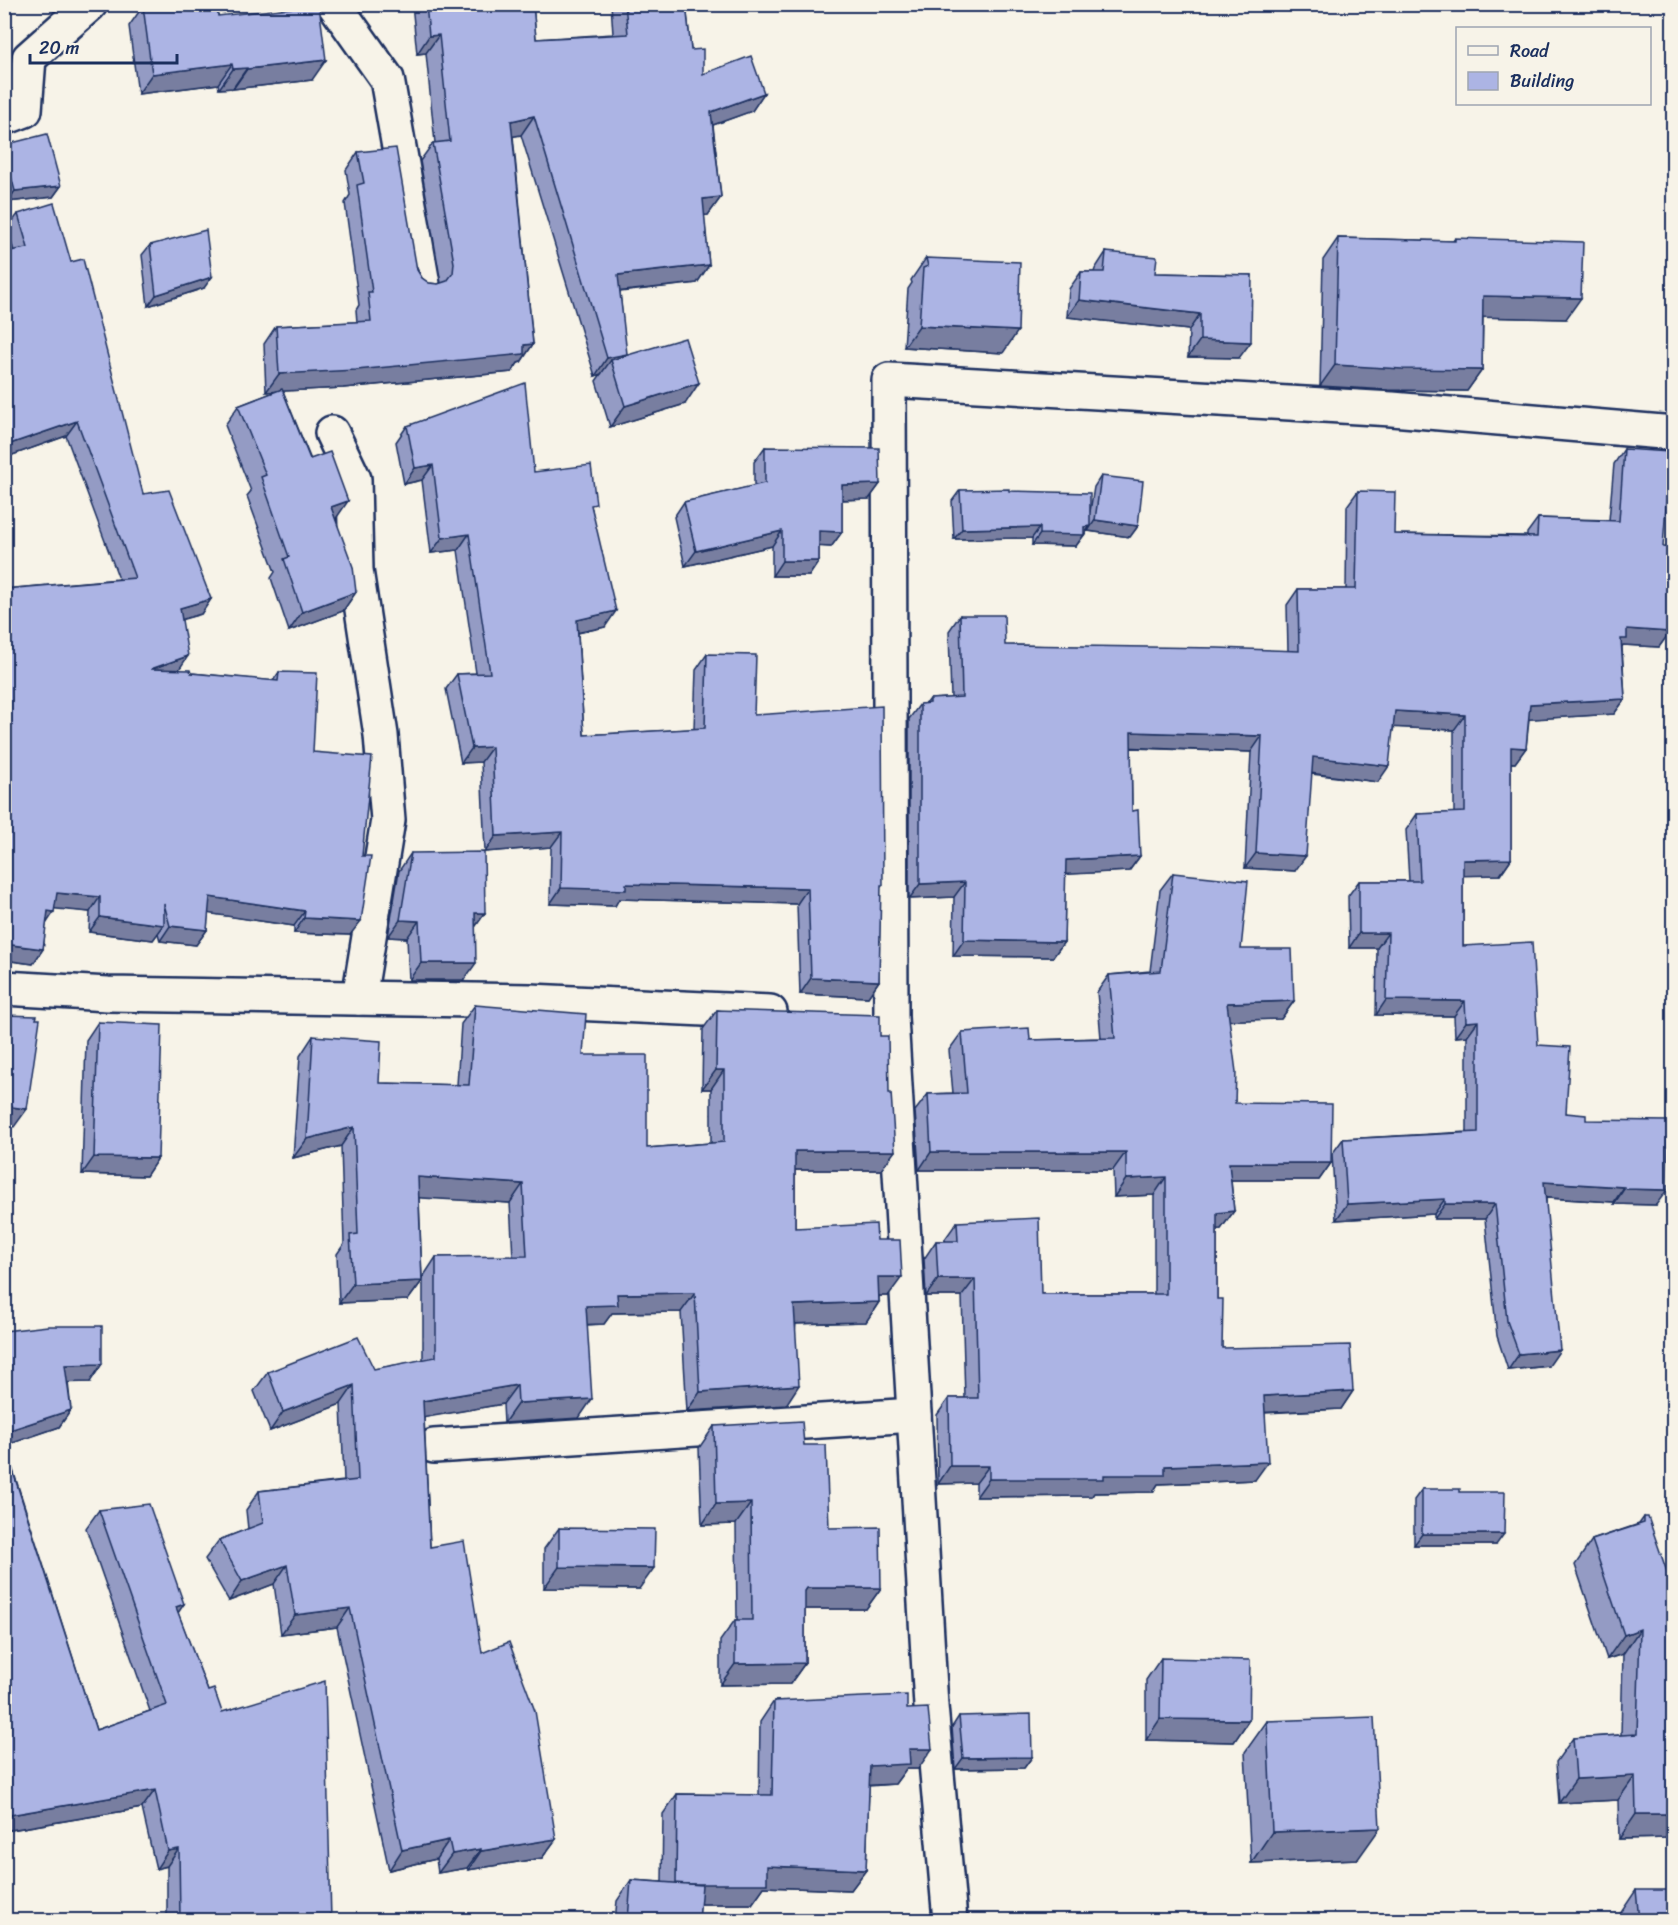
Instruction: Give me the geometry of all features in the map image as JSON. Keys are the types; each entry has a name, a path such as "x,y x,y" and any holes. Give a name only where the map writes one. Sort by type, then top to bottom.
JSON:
{"street":[{"path":"4,117 25,110 29,58 90,4"},
{"path":"334,4 387,79 423,284"},
{"path":"950,1920 931,1706 914,1414 879,1017 889,380 1392,409 1674,433"},
{"path":"332,433 354,479 356,570 381,735 388,820 359,998"},
{"path":"4,988 108,994 530,1001 798,1013"},
{"path":"434,1446 914,1414"}],"building":[{"path":"217,4 218,16 319,5 326,60 247,69 233,69 232,64 152,74 143,6"},
{"path":"426,4 533,4 536,39 628,34 625,4 686,4 691,50 703,49 703,74 751,56 764,93 711,112 721,197 703,199 709,265 618,275 627,354 607,358 534,116 511,121 533,344 524,345 524,354 356,370 279,374 276,326 371,321 368,292 372,292 357,185 364,183 358,152 396,148 417,270 429,283 438,284 447,281 453,273 454,263 433,143 450,141 439,35 429,36"},
{"path":"47,134 61,186 15,191 4,145"},
{"path":"54,203 71,262 83,259 143,494 169,490 211,599 180,608 188,656 151,669 190,670 191,673 278,681 279,672 317,673 313,752 372,757 362,856 371,856 361,921 304,918 305,911 210,897 207,930 170,926 164,904 164,925 100,917 100,897 57,893 54,912 48,911 43,949 4,944 4,589 135,578 77,421 4,446 4,252 28,248 18,214"},
{"path":"206,230 212,277 156,295 150,245"},
{"path":"1338,238 1455,241 1455,238 1583,242 1581,298 1483,296 1482,370 1335,365"},
{"path":"1106,252 1157,257 1155,273 1252,275 1251,342 1200,340 1200,314 1079,300 1081,272 1104,272"},
{"path":"926,258 1020,262 1018,331 919,326 923,268 928,266"},
{"path":"685,338 699,383 625,406 611,360"},
{"path":"525,383 534,472 591,465 596,504 591,505 616,611 577,620 584,735 705,728 707,654 756,655 754,715 882,706 883,885 881,885 879,981 811,978 808,888 626,884 626,890 561,888 562,832 496,836 492,747 472,748 457,674 490,673 469,534 442,538 433,465 415,468 407,426"},
{"path":"282,389 310,459 330,452 348,501 331,507 353,567 356,592 302,612 284,559 289,557 261,477 266,475 238,406"},
{"path":"765,447 879,448 880,484 842,485 842,532 819,531 819,561 782,561 782,531 696,551 684,502 765,483"},
{"path":"1624,449 1670,452 1663,547 1674,548 1674,598 1672,598 1670,632 1627,629 1627,639 1621,639 1625,699 1530,704 1526,748 1511,747 1511,859 1463,860 1463,946 1532,942 1538,1045 1570,1047 1566,1113 1586,1115 1586,1120 1668,1121 1667,1190 1544,1182 1560,1350 1519,1354 1507,1321 1495,1204 1445,1204 1445,1199 1347,1204 1343,1139 1478,1132 1478,1021 1466,1022 1465,1001 1386,1000 1388,933 1359,933 1359,881 1420,881 1417,814 1465,812 1465,715 1395,711 1389,766 1313,757 1306,856 1256,853 1262,736 1131,732 1132,811 1138,810 1140,856 1066,860 1064,942 964,940 965,882 920,884 920,704 930,703 930,699 962,697 960,615 1004,615 1005,645 1299,651 1298,589 1356,589 1358,491 1395,492 1394,534 1537,537 1538,518 1619,521"},
{"path":"1101,476 1143,481 1138,526 1095,520"},
{"path":"1009,489 1009,491 1090,493 1090,526 1084,527 1084,535 1040,534 1040,527 962,529 960,490"},
{"path":"484,852 485,913 475,913 476,963 421,963 419,921 400,920 411,853"},
{"path":"1173,873 1248,881 1241,949 1292,949 1294,1001 1227,1003 1236,1072 1235,1103 1332,1104 1331,1163 1229,1163 1234,1211 1217,1213 1217,1299 1223,1299 1222,1348 1350,1345 1353,1391 1264,1396 1268,1462 1165,1466 1165,1475 1104,1475 1104,1479 989,1479 989,1466 950,1466 949,1398 978,1398 975,1279 938,1279 936,1241 958,1241 957,1222 1039,1218 1041,1294 1166,1294 1166,1177 1126,1179 1126,1152 931,1152 928,1094 967,1093 962,1032 1029,1028 1030,1040 1115,1038 1109,975 1161,971"},
{"path":"475,1005 586,1014 583,1055 647,1055 647,1148 724,1142 724,1070 716,1070 717,1010 880,1015 880,1036 888,1036 889,1093 891,1093 895,1151 795,1151 795,1228 876,1224 877,1240 900,1240 902,1277 878,1277 879,1302 794,1305 799,1385 700,1392 695,1293 617,1294 618,1305 586,1306 592,1399 518,1403 517,1385 423,1401 430,1547 464,1541 482,1653 509,1642 535,1711 556,1839 452,1854 449,1840 402,1850 350,1608 295,1615 287,1565 242,1581 219,1540 263,1523 259,1491 358,1480 354,1385 283,1412 268,1372 358,1337 374,1369 436,1357 436,1257 527,1256 523,1184 418,1177 422,1281 353,1284 350,1235 358,1234 354,1127 307,1139 313,1036 381,1041 379,1083 469,1085"},
{"path":"4,1015 37,1016 36,1019 40,1019 27,1109 4,1106"},
{"path":"98,1022 162,1025 158,1158 94,1157"},
{"path":"48,1326 102,1326 102,1364 65,1365 71,1410 4,1432 4,1331"},
{"path":"802,1421 804,1445 826,1445 829,1528 880,1527 881,1588 807,1588 805,1591 805,1663 735,1664 735,1620 752,1620 751,1503 716,1504 714,1426"},
{"path":"4,1444 96,1730 167,1705 99,1510 149,1504 184,1604 176,1607 208,1691 214,1689 222,1712 325,1681 331,1920 180,1920 179,1849 168,1851 155,1790 4,1816"},
{"path":"1422,1489 1505,1492 1504,1534 1422,1534"},
{"path":"1644,1517 1648,1517 1674,1592 1674,1814 1636,1814 1635,1776 1576,1779 1573,1738 1637,1734 1640,1629 1624,1635 1592,1540 1644,1523"},
{"path":"559,1528 655,1529 654,1568 559,1567"},
{"path":"1161,1658 1250,1660 1249,1720 1160,1719"},
{"path":"907,1695 907,1709 928,1708 932,1749 909,1749 910,1764 870,1766 866,1870 767,1866 767,1884 676,1884 677,1794 772,1795 774,1701"},
{"path":"1031,1714 1032,1757 963,1758 959,1716"},
{"path":"1374,1717 1380,1828 1272,1832 1267,1721"},
{"path":"631,1880 702,1885 699,1920 628,1920"},
{"path":"1636,1890 1674,1890 1674,1920 1639,1920"}]}
